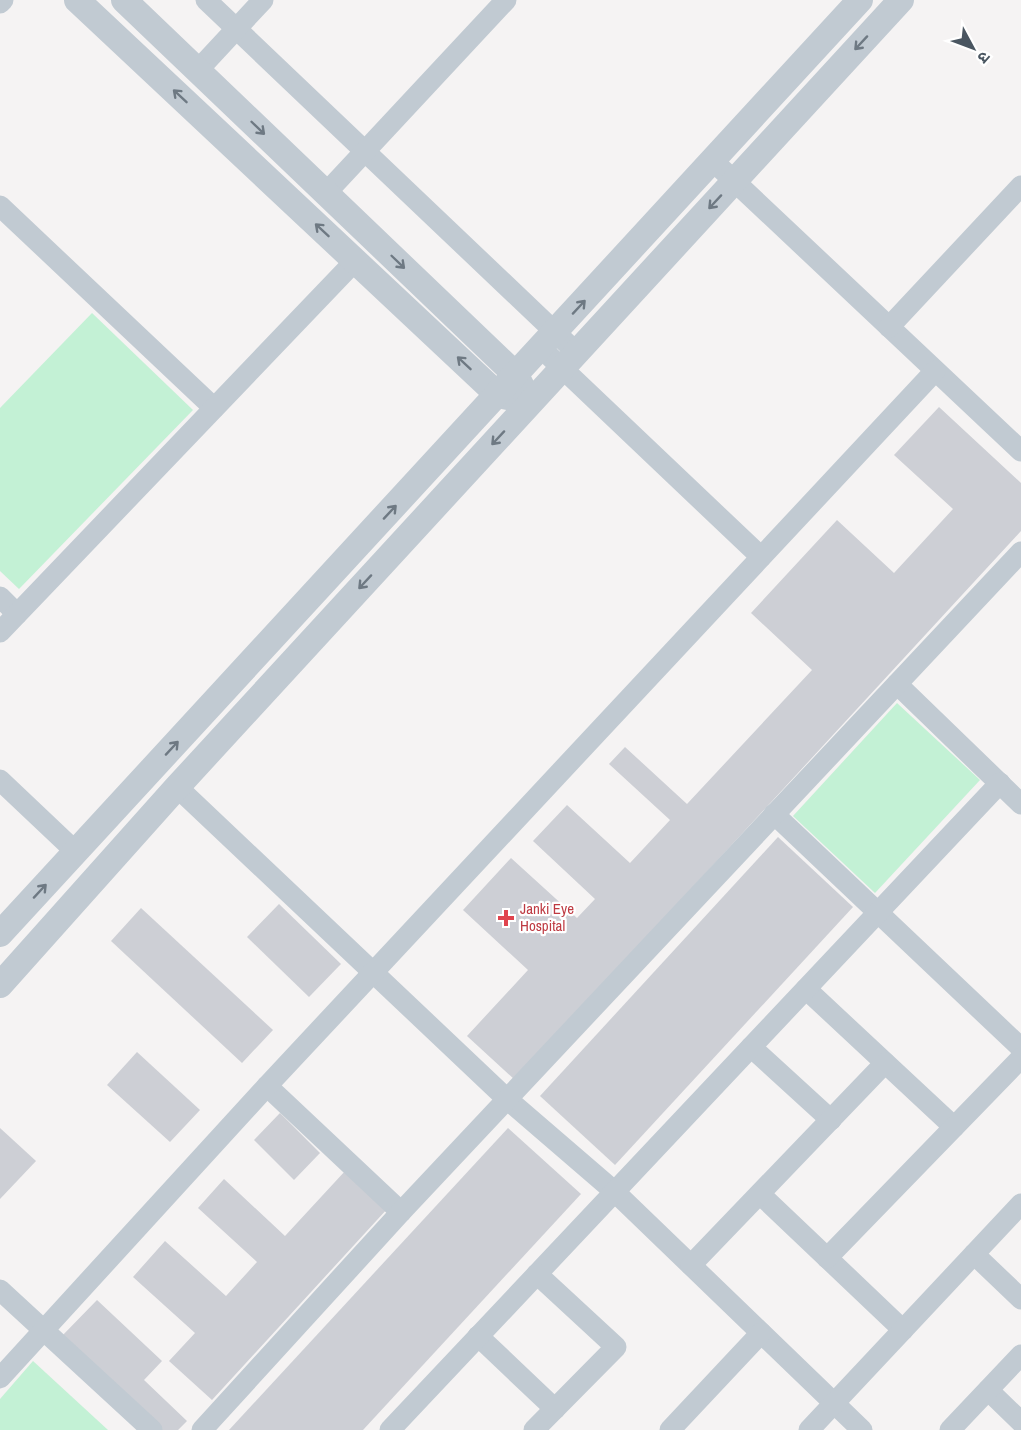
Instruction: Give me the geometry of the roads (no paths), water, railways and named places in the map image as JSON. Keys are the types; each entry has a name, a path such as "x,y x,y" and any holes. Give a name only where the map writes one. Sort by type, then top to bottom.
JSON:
{"street":[{"path":"77,0 498,395 531,403"},
{"path":"124,0 516,375 531,403"},
{"path":"206,0 365,151 761,557"},
{"path":"198,70 263,0"},
{"path":"326,193 506,0"},
{"path":"0,934 860,0"},
{"path":"0,984 177,787 901,0"},
{"path":"713,161 1021,452"},
{"path":"889,327 1021,187"},
{"path":"0,206 214,408"},
{"path":"0,632 355,261"},
{"path":"0,1378 267,1086 935,371"},
{"path":"202,1430 401,1212 1021,552"},
{"path":"0,597 17,614"},
{"path":"897,684 1021,804"},
{"path":"0,780 76,852"},
{"path":"390,1430 999,783"},
{"path":"177,787 507,1099 615,1191 862,1430"},
{"path":"774,814 1021,1048"},
{"path":"806,989 954,1127"},
{"path":"751,1047 831,1120"},
{"path":"827,1258 1021,1058"},
{"path":"691,1266 885,1064"},
{"path":"267,1086 401,1212"},
{"path":"760,1194 903,1330"},
{"path":"809,1430 1021,1204"},
{"path":"974,1254 1021,1299"},
{"path":"534,1430 616,1347 537,1274"},
{"path":"0,1290 41,1331 152,1430"},
{"path":"670,1430 761,1333"},
{"path":"478,1336 555,1409"},
{"path":"950,1430 1021,1355"},
{"path":"988,1390 1021,1422"}],"place":[{"name":"Janki Eye Hospital","path":"506,918"}]}
